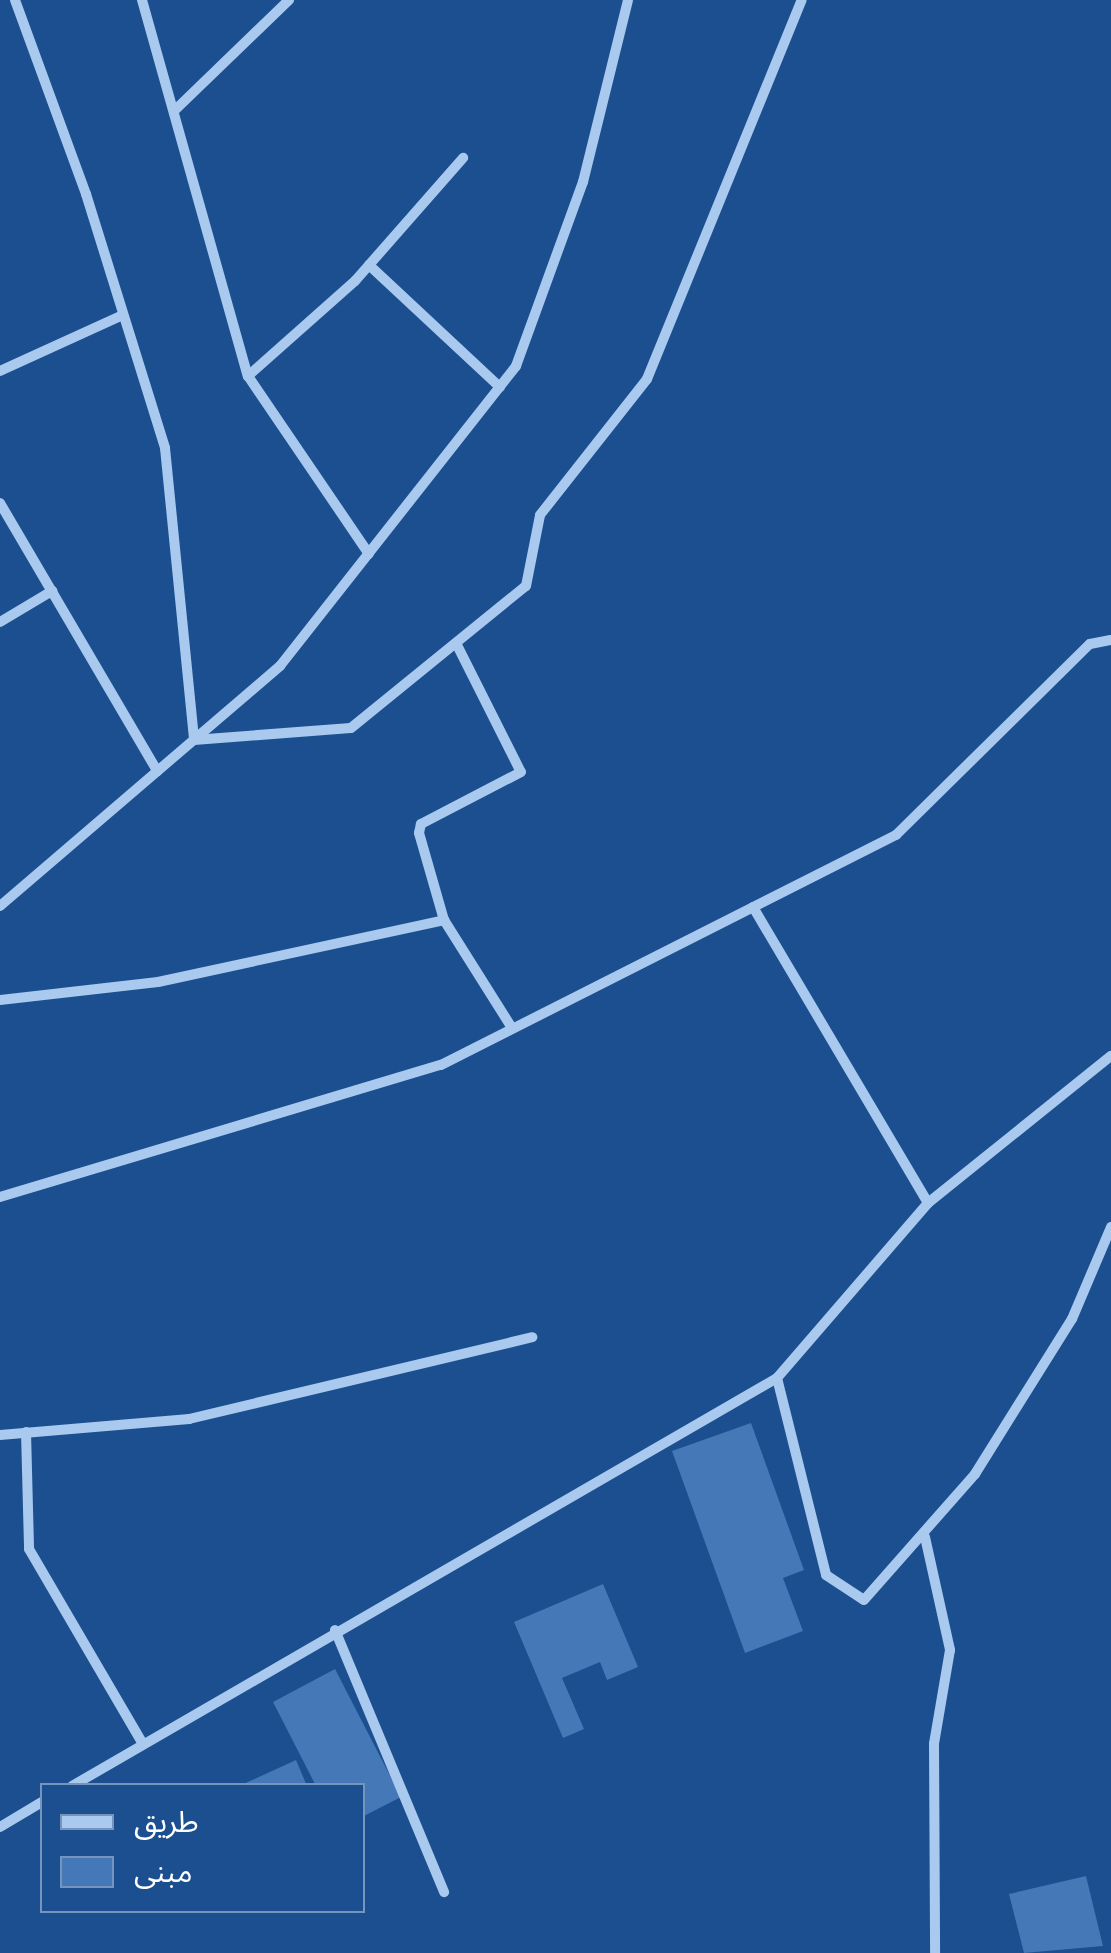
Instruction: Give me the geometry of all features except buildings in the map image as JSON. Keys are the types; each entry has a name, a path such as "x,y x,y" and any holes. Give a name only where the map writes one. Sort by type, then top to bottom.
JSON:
{"street":[{"path":"15,0 124,315 164,448 194,740"},
{"path":"142,0 248,376 369,554"},
{"path":"174,111 290,0"},
{"path":"0,906 280,666 516,366 583,182 628,0"},
{"path":"194,740 352,728 526,586 540,515 648,379 802,0"},
{"path":"248,376 369,265 463,158"},
{"path":"369,265 500,387"},
{"path":"0,371 124,315"},
{"path":"0,502 157,771"},
{"path":"0,532 14,526"},
{"path":"0,622 52,591"},
{"path":"0,1197 441,1065 896,835 1090,644 1111,640"},
{"path":"456,643 522,764 516,779 421,824 421,847 444,920 512,1028"},
{"path":"753,907 928,1203"},
{"path":"0,1000 158,982 444,920"},
{"path":"77,1783 335,1630 777,1378 928,1203 1111,1056"},
{"path":"777,1378 826,1575 864,1600 926,1537 975,1474 1072,1319 1111,1227"},
{"path":"0,1435 189,1419 532,1337"},
{"path":"26,1432 29,1548 143,1744"},
{"path":"926,1537 950,1650 934,1744 936,1953"},
{"path":"335,1630 444,1892"},
{"path":"0,1827 40,1803"}]}
